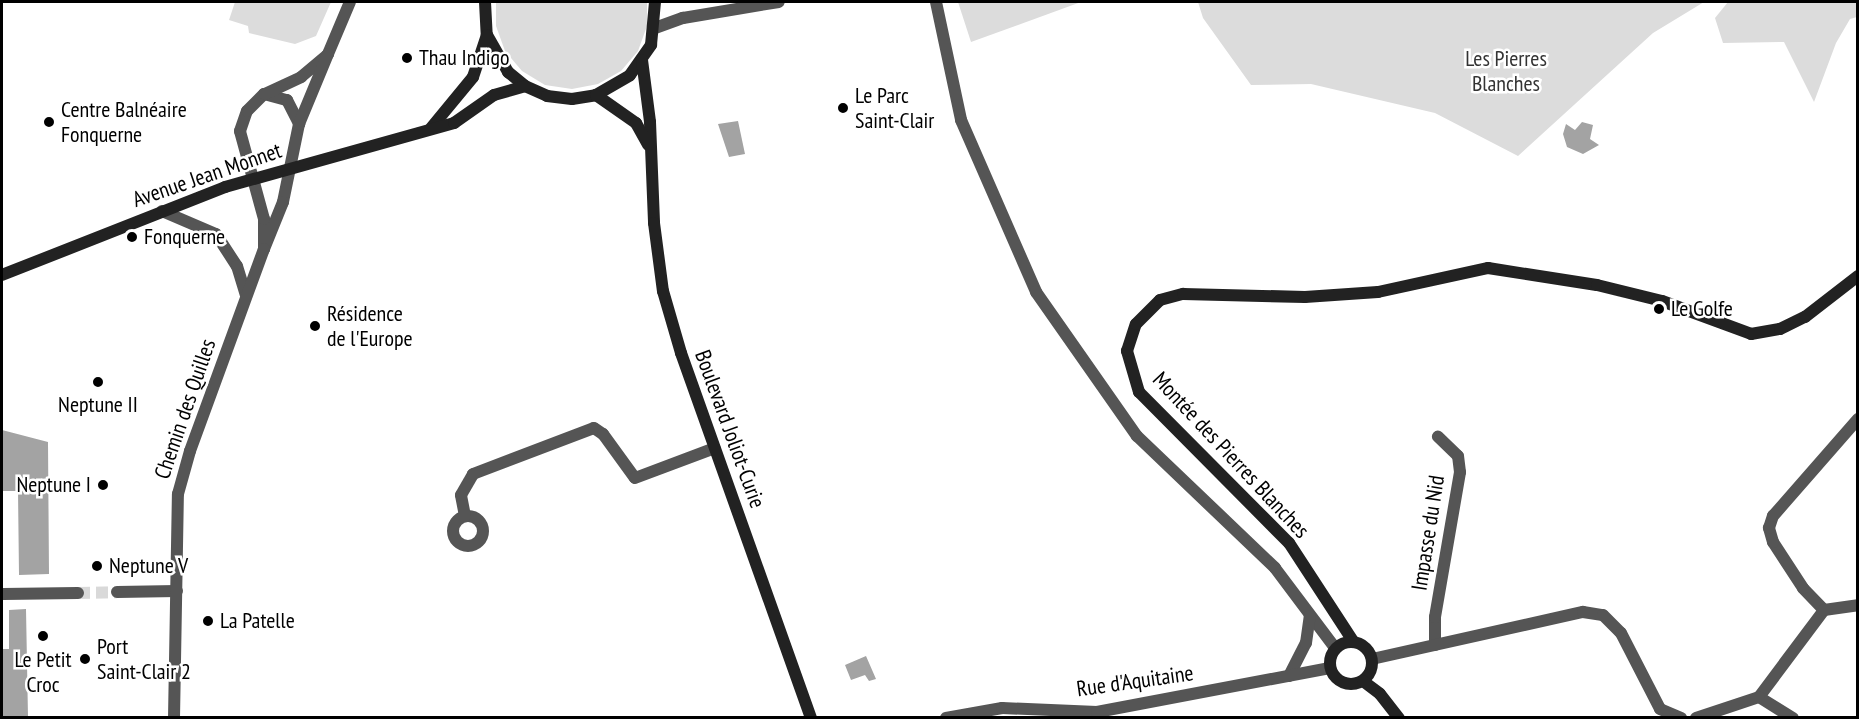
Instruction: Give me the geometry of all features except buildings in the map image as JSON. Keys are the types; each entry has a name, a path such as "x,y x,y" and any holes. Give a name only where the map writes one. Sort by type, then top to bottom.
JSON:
{"street":[{"path":"290,168 299,124 350,2"},
{"path":"485,2 487,35 495,55 525,86 548,96 572,99 596,95 622,81 642,60 655,28 655,2"},
{"path":"655,28 683,18 779,2"},
{"path":"936,2 961,120 1036,292 1137,436 1275,568 1335,648"},
{"path":"431,128 473,76 487,35"},
{"path":"255,178 240,142 240,130 247,111 264,94 301,77 328,54"},
{"name":"Boulevard Joliot-Curie","path":"642,60 650,122 648,146 663,291 715,448 811,717"},
{"name":"Avenue Jean Monnet","path":"2,275 162,211 255,178 454,123 494,95 525,86"},
{"path":"264,94 287,100 299,124"},
{"name":"Boulevard Joliot-Curie","path":"596,95 636,123 648,146"},
{"name":"Chemin des Quilles","path":"174,717 178,494 246,295 264,249 276,226 290,168"},
{"name":"Chemin des Quilles","path":"255,178 264,219 264,249"},
{"path":"162,211 216,234 237,266 246,295"},
{"name":"Montée des Pierres Blanches","path":"1353,641 1288,543 1139,392 1127,351 1136,324 1160,300 1183,294 1305,297 1378,292 1488,268 1587,283 1662,300 1751,334 1780,329 1805,317 1857,276"},
{"path":"1824,610 1803,588 1773,542 1769,528 1773,516 1857,419"},
{"path":"465,516 461,495 473,474 594,428 603,434 635,478 715,448"},
{"name":"Impasse du Nid","path":"1435,645 1435,617 1460,472 1458,456 1438,437"},
{"path":"117,592 177,591"},
{"path":"3,594 78,593"},
{"path":"1696,717 1759,698 1824,610 1857,605"},
{"path":"1372,659 1583,612 1603,615 1621,633 1660,709 1681,717"},
{"path":"1289,676 1306,643 1311,616"},
{"path":"1353,641 1365,647 1372,659 1372,668 1363,681 1346,684 1335,678 1330,668 1335,648 1353,641"},
{"name":"Rue d'Aquitaine","path":"945,717 1002,708 1098,715 1330,668"},
{"path":"1363,681 1380,694 1399,717"},
{"path":"1759,698 1792,717"}],"green space":[{"path":"235,2 331,2 316,36 295,44 249,33 248,26 229,20"},
{"path":"496,2 647,2 647,26 638,51 621,71 598,84 572,89 545,85 522,71 505,51 496,26"},
{"path":"958,2 1081,2 971,42"},
{"name":"Les Pierres Blanches","path":"1198,2 1704,2 1653,33 1518,156 1435,113 1311,84 1251,85 1203,18"},
{"path":"1728,2 1857,2 1857,17 1850,19 1836,43 1814,102 1784,42 1723,43 1715,18"}],"shaded area":[{"path":"738,121 745,154 729,157 718,124"},
{"path":"1582,122 1593,125 1590,139 1599,145 1583,154 1567,147 1563,134 1566,124 1575,130"},
{"path":"2,430 48,442 49,574 19,575 18,491 2,491"},
{"path":"26,609 28,717 2,717 2,649 9,649 9,610"},
{"path":"866,656 876,679 869,681 865,675 851,680 845,665"}],"tunnel":[{"path":"78,593 117,592"}],"place":[{"name":"Thau Indigo","path":"407,58"},
{"name":"Le Parc Saint-Clair","path":"843,108"},
{"name":"Centre Balnéaire Fonquerne","path":"49,122"},
{"name":"Fonquerne","path":"132,237"},
{"name":"Le Golfe","path":"1659,309"},
{"name":"Résidence de l'Europe","path":"315,326"},
{"name":"Neptune II","path":"98,382"},
{"name":"Neptune I","path":"103,485"},
{"name":"Neptune V","path":"97,566"},
{"name":"La Patelle","path":"208,621"},
{"name":"Le Petit Croc","path":"43,636"},
{"name":"Port Saint-Clair 2","path":"85,659"}]}
